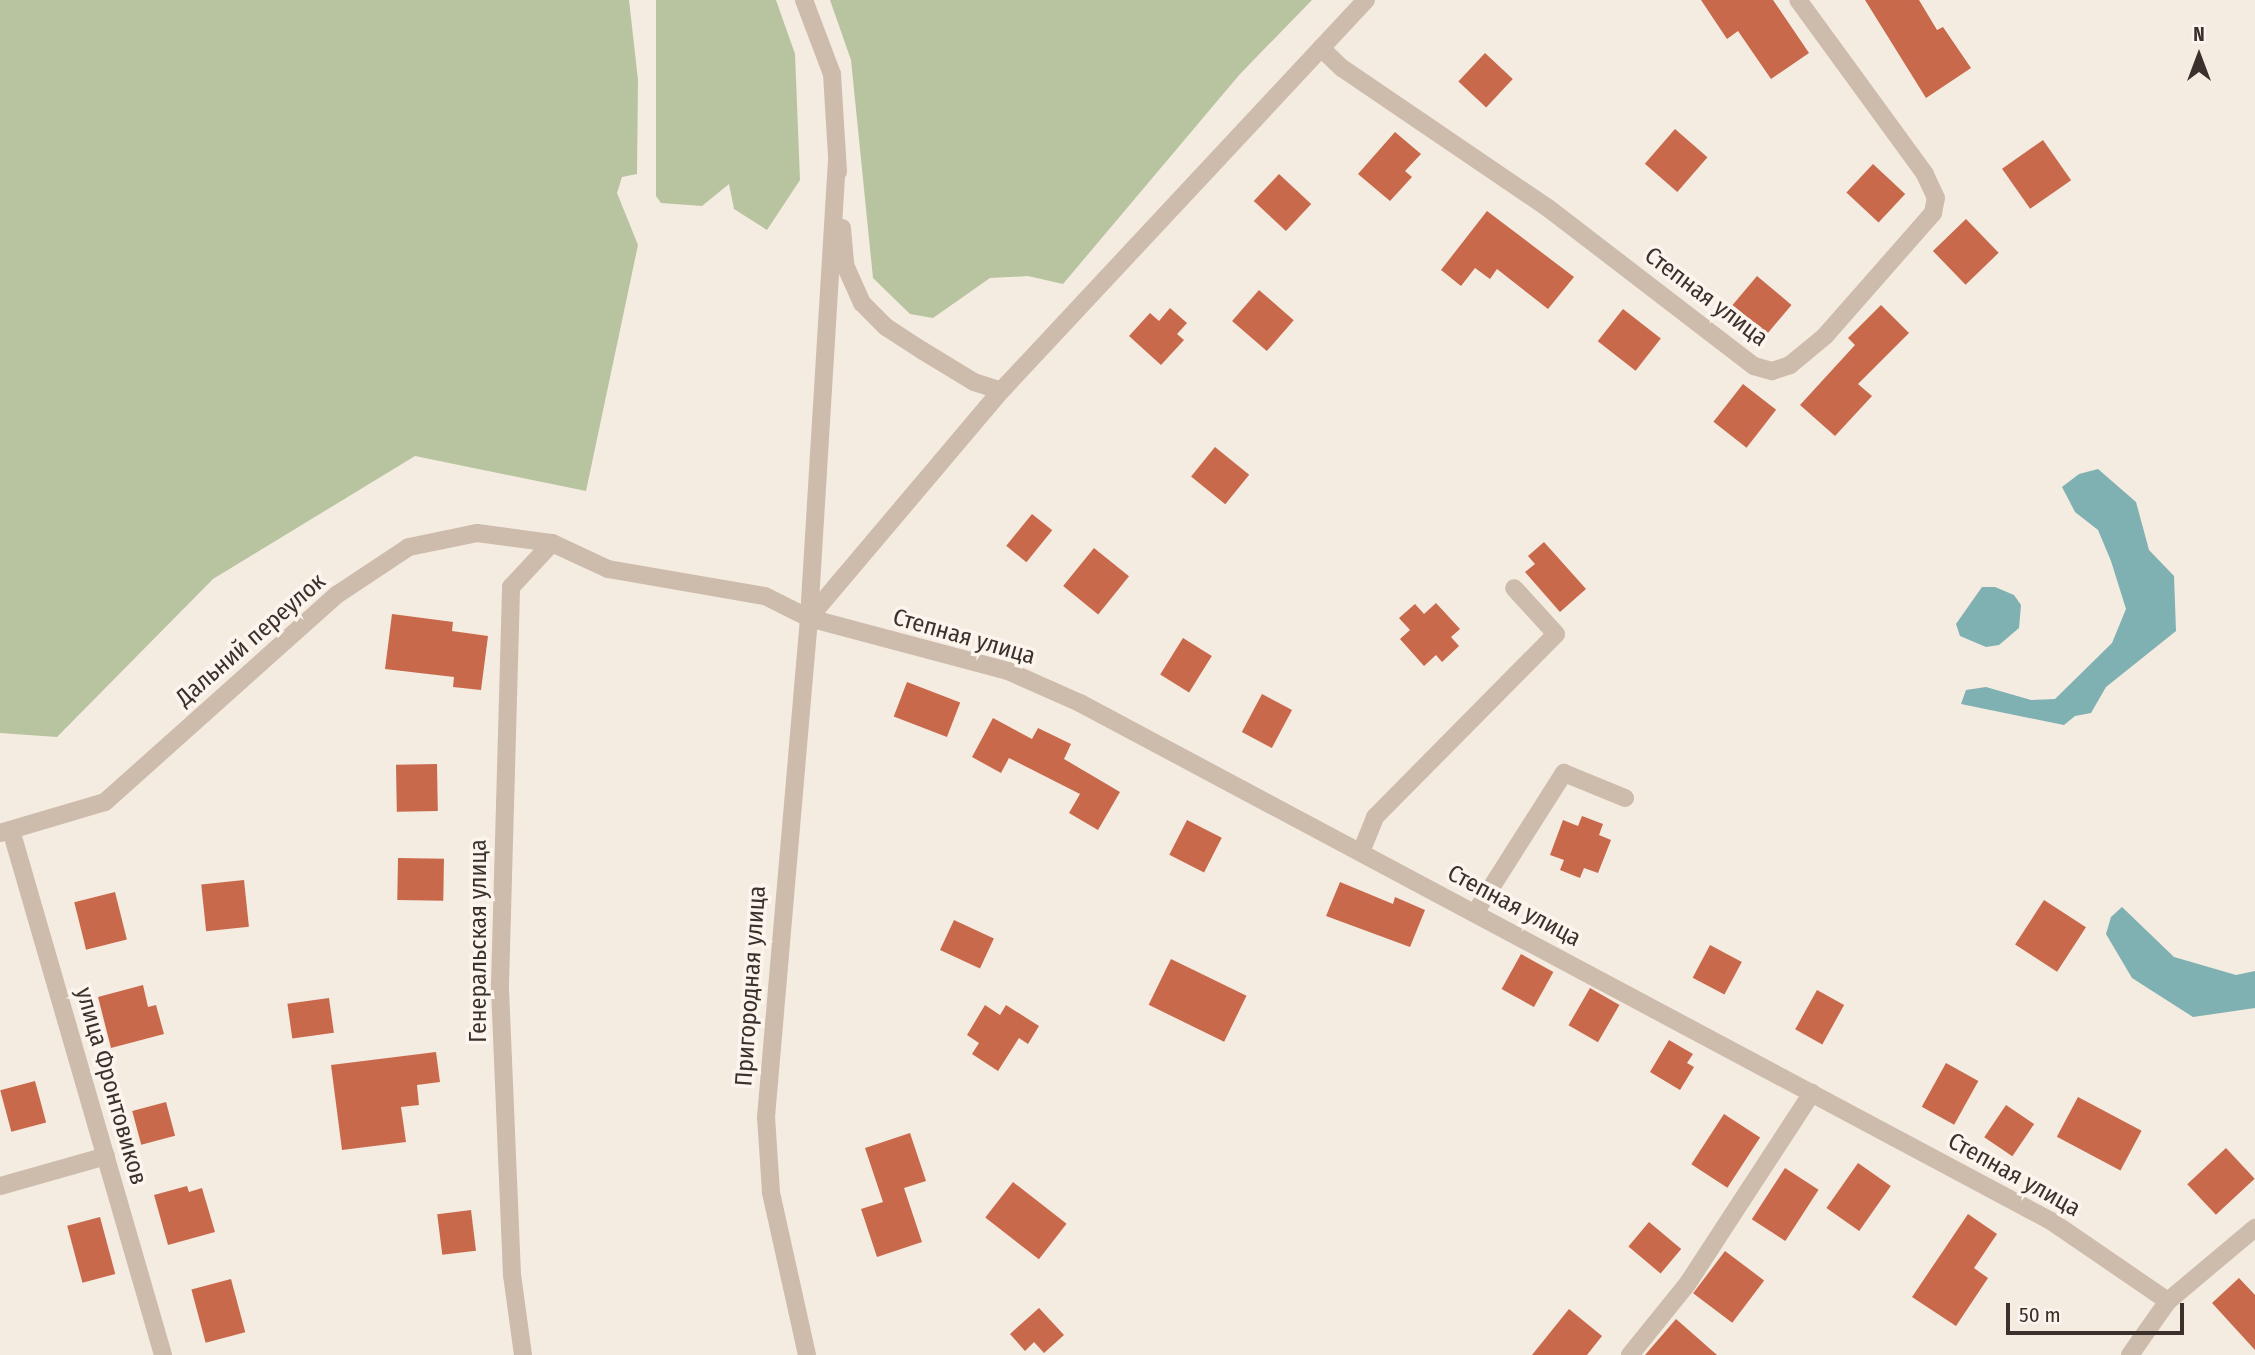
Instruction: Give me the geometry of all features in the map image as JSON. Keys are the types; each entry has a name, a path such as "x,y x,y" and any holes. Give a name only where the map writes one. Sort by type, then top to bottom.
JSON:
{"street":[{"path":"804,0 832,74 845,265 862,303 886,327 914,345 974,382 1001,391"},
{"path":"808,618 1001,391 1366,0"},
{"name":"Степная улица","path":"1321,48 1353,76 1548,208 1754,366 1772,371 1790,365 1825,336 1933,213 1936,198 1925,174 1798,0"},
{"name":"Пригородная улица","path":"807,1355 771,1192 766,1117 808,618 837,162"},
{"name":"Дальний переулок","path":"6,831 105,802 338,594 409,547 477,533 552,543 608,569 765,596 808,618"},
{"name":"Генеральская улица","path":"523,1355 512,1275 500,984 510,587 552,543"},
{"path":"1361,852 1376,817 1556,634 1514,588"},
{"name":"Степная улица","path":"808,618 1009,671 1080,703 2052,1220 2168,1301"},
{"path":"1475,913 1564,773 1625,798"},
{"name":"улица Фронтовиков","path":"6,831 106,1156 163,1355"},
{"path":"1630,1355 1688,1283 1812,1093"},
{"path":"0,1186 106,1156"},
{"path":"2130,1355 2168,1301 2255,1228"}],"green space":[{"path":"0,0 629,0 638,80 637,174 622,177 617,193 638,245 586,491 415,456 213,579 57,737 0,733"},
{"path":"656,0 776,0 795,54 800,180 767,230 734,209 729,184 702,206 661,203 656,196"},
{"path":"830,0 1312,0 1240,74 1063,284 1028,276 990,278 933,318 910,314 873,278 851,60"}],"water":[{"path":"2098,469 2136,502 2149,550 2174,576 2176,631 2106,687 2091,713 2075,716 2064,725 1961,704 1966,690 1986,687 2031,700 2055,699 2112,643 2126,609 2111,561 2098,530 2075,512 2062,487 2079,474"},
{"path":"1982,587 1995,587 2014,595 2021,605 2019,628 1999,645 1986,647 1960,636 1956,624"},
{"path":"2122,907 2174,957 2236,975 2255,971 2255,1008 2193,1017 2132,978 2106,934 2111,917"}],"building":[{"path":"1701,0 1773,0 1809,53 1771,79 1738,31 1727,39"},
{"path":"1865,0 1919,0 1937,30 1943,27 1971,68 1926,98"},
{"path":"1485,53 1513,79 1486,107 1458,82"},
{"path":"1675,129 1707,157 1677,192 1645,164"},
{"path":"1395,132 1421,154 1405,171 1412,177 1390,201 1358,174"},
{"path":"2043,140 2071,180 2030,209 2002,169"},
{"path":"1873,164 1905,194 1879,223 1846,193"},
{"path":"1279,174 1311,204 1286,231 1254,201"},
{"path":"1487,211 1574,277 1548,309 1497,269 1490,279 1475,268 1461,286 1441,270"},
{"path":"1966,219 1999,253 1966,285 1933,251"},
{"path":"1757,276 1791,305 1767,334 1733,305"},
{"path":"1259,290 1294,320 1267,351 1232,321"},
{"path":"1881,305 1909,333 1858,384 1872,396 1835,436 1800,405 1855,345 1848,338"},
{"path":"1170,308 1187,323 1177,334 1184,340 1161,365 1129,336 1150,313 1159,321"},
{"path":"1623,309 1661,339 1636,371 1598,341"},
{"path":"1743,384 1776,410 1747,448 1713,422"},
{"path":"1215,447 1249,475 1225,504 1191,477"},
{"path":"1032,514 1052,530 1026,562 1006,546"},
{"path":"1544,542 1586,589 1560,612 1525,572 1535,564 1528,556"},
{"path":"1094,548 1129,576 1098,614 1063,586"},
{"path":"1436,603 1460,629 1451,637 1459,646 1442,662 1436,655 1424,666 1400,639 1410,630 1399,618 1415,604 1424,614"},
{"path":"392,614 453,622 452,631 488,636 481,690 453,687 454,677 385,669"},
{"path":"1183,638 1212,656 1189,692 1160,674"},
{"path":"907,682 960,702 947,737 894,717"},
{"path":"1262,694 1292,710 1272,748 1242,732"},
{"path":"993,718 1032,739 1038,728 1071,744 1064,759 1120,792 1098,830 1069,813 1080,794 1009,758 1001,773 972,757"},
{"path":"437,764 438,811 397,812 396,765"},
{"path":"1582,816 1603,824 1599,835 1611,840 1598,873 1584,868 1580,878 1560,870 1564,860 1550,855 1563,820 1578,826"},
{"path":"1187,820 1222,838 1204,872 1169,855"},
{"path":"398,858 444,859 443,901 397,900"},
{"path":"244,880 249,927 206,931 201,884"},
{"path":"1340,882 1393,904 1395,897 1425,910 1410,947 1326,916"},
{"path":"115,892 127,940 86,950 74,902"},
{"path":"2044,900 2086,927 2057,972 2015,944"},
{"path":"954,920 994,939 980,969 940,950"},
{"path":"1710,945 1742,962 1724,995 1693,978"},
{"path":"1521,954 1553,972 1534,1007 1502,989"},
{"path":"1171,959 1246,996 1224,1042 1149,1005"},
{"path":"143,985 148,1007 156,1005 164,1034 111,1048 98,997"},
{"path":"1590,988 1619,1005 1598,1042 1568,1025"},
{"path":"1817,990 1844,1005 1822,1044 1795,1029"},
{"path":"329,998 334,1033 292,1039 287,1004"},
{"path":"985,1005 1000,1015 1006,1005 1039,1026 1028,1044 1019,1038 998,1071 972,1054 979,1043 967,1035"},
{"path":"1669,1040 1693,1054 1687,1063 1694,1067 1680,1090 1650,1072"},
{"path":"436,1052 440,1082 417,1085 419,1105 401,1107 406,1142 342,1150 331,1065"},
{"path":"1946,1063 1978,1081 1954,1125 1922,1107"},
{"path":"35,1081 46,1123 11,1132 0,1090"},
{"path":"2078,1097 2142,1131 2120,1171 2057,1137"},
{"path":"166,1102 175,1136 141,1145 132,1111"},
{"path":"2006,1105 2034,1124 2012,1156 1984,1137"},
{"path":"1724,1114 1760,1137 1727,1188 1691,1164"},
{"path":"910,1133 926,1181 904,1188 922,1242 877,1257 861,1209 883,1202 865,1148"},
{"path":"2226,1148 2255,1179 2216,1215 2187,1184"},
{"path":"1858,1163 1891,1186 1859,1231 1826,1208"},
{"path":"1785,1168 1819,1190 1785,1241 1752,1219"},
{"path":"1013,1182 1067,1224 1039,1259 985,1217"},
{"path":"187,1186 189,1192 202,1188 215,1232 168,1245 154,1195"},
{"path":"471,1210 476,1251 442,1255 437,1214"},
{"path":"1968,1214 1997,1234 1974,1268 1988,1278 1956,1326 1912,1297"},
{"path":"100,1217 115,1274 82,1283 67,1226"},
{"path":"1649,1222 1681,1249 1661,1274 1628,1247"},
{"path":"1725,1251 1764,1280 1732,1323 1693,1293"},
{"path":"2239,1278 2255,1295 2255,1350 2212,1303"},
{"path":"231,1279 245,1332 206,1343 191,1290"},
{"path":"1039,1308 1064,1335 1044,1353 1034,1342 1025,1351 1010,1334"},
{"path":"1569,1309 1602,1336 1587,1355 1532,1355"},
{"path":"1676,1319 1717,1355 1645,1355"}]}
